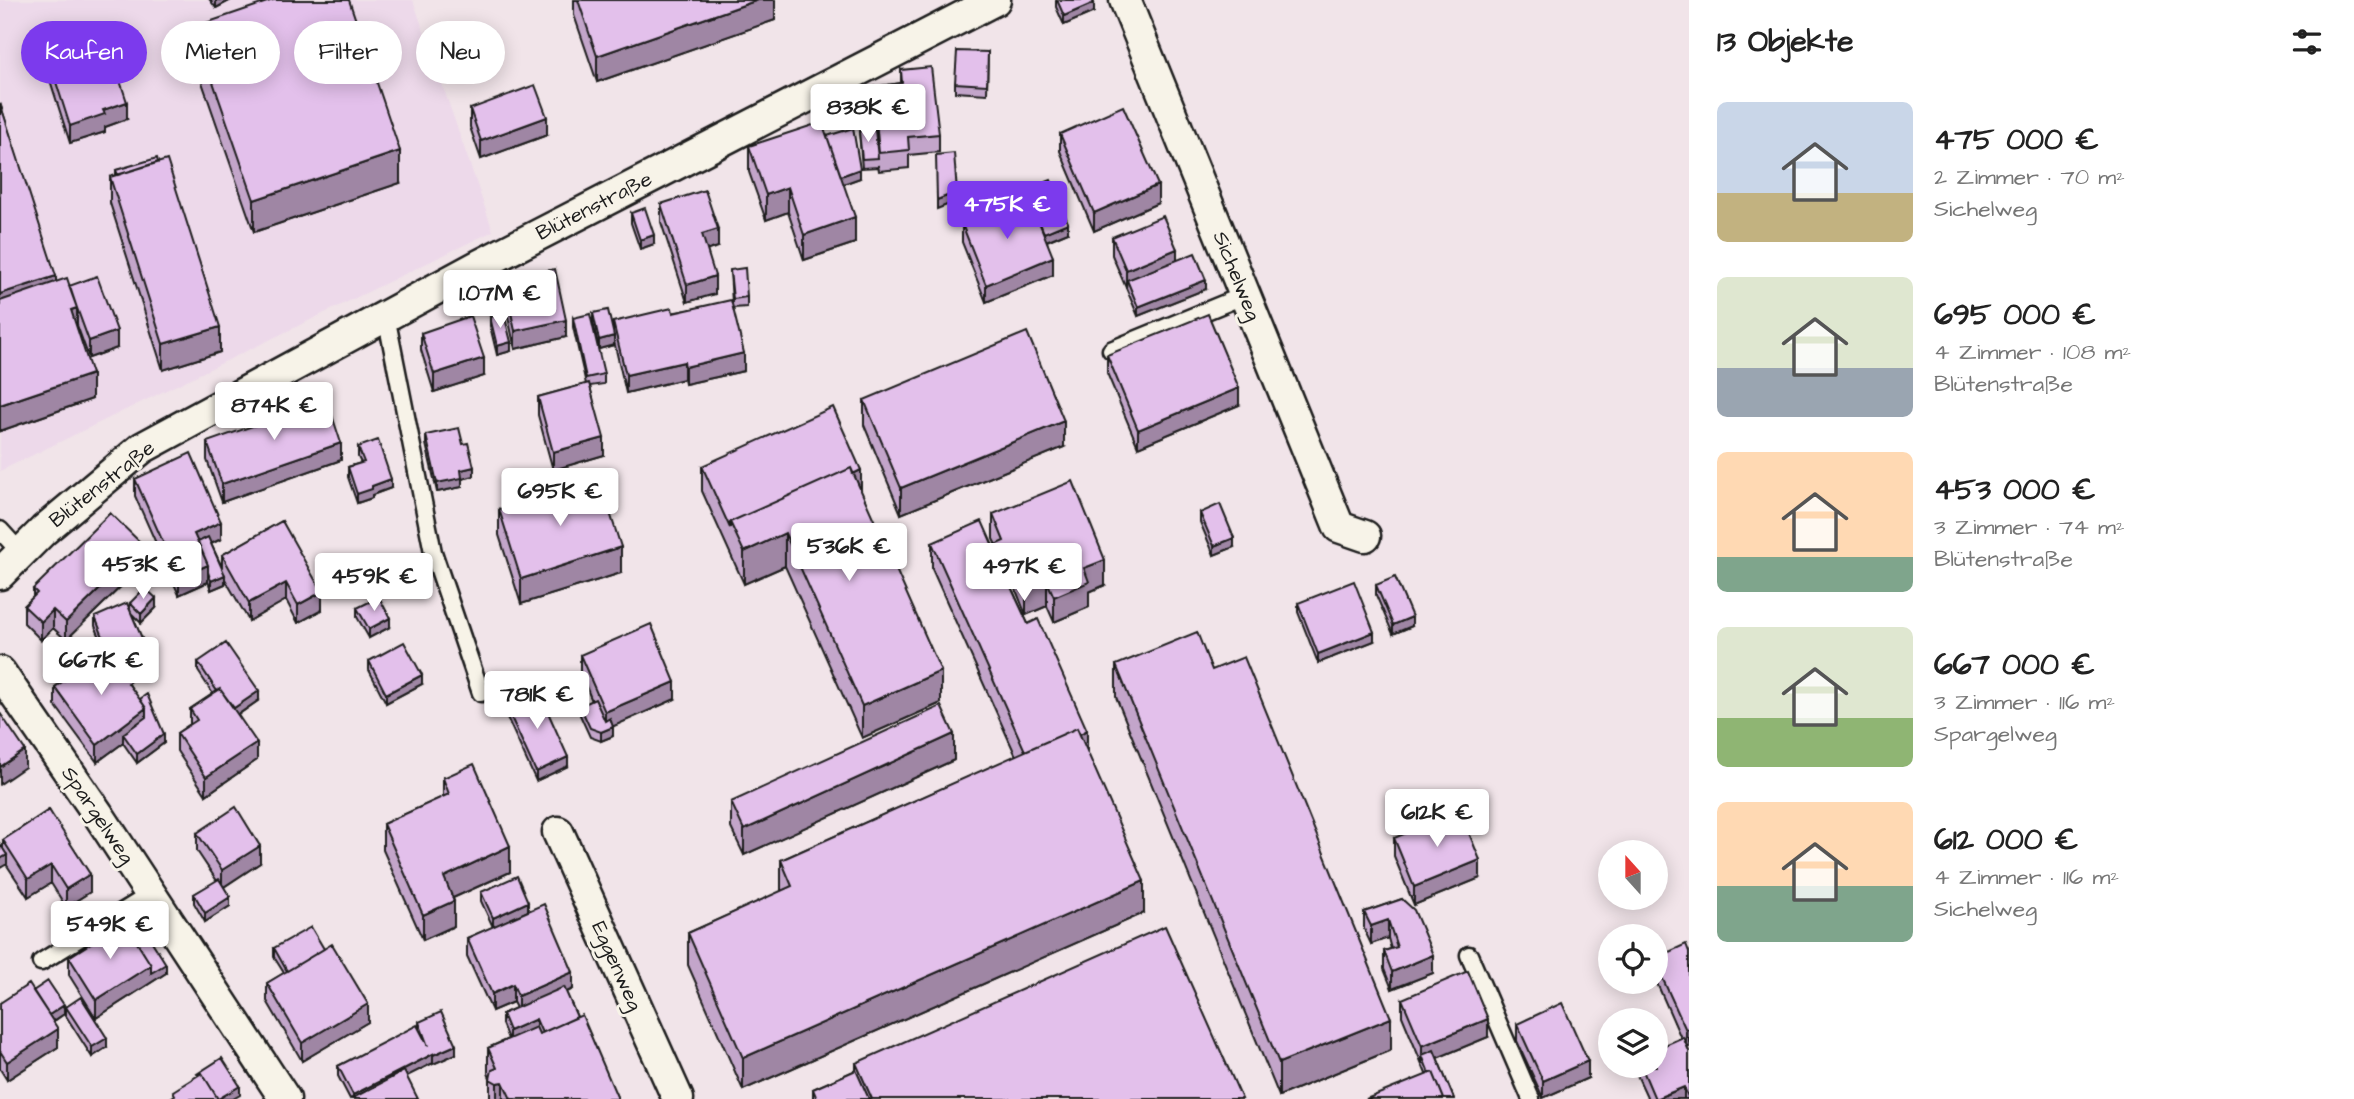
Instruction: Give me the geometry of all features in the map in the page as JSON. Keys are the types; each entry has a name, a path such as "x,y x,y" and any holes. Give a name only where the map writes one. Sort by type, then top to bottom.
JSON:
{"street":[{"name":"Blütenstraße","path":"10,563 44,530 142,448 480,265 995,0"},
{"name":"Sichelweg","path":"1125,0 1339,527 1365,536"},
{"name":"Spargelweg","path":"0,672 151,894 285,1099"},
{"name":"Eggenweg","path":"558,832 678,1099"}],"lane":[{"path":"1111,350 1245,295"},
{"path":"386,316 433,552 481,693"},
{"path":"0,530 10,563"},
{"path":"41,962 151,894"},
{"path":"1469,955 1531,1099"}],"shaded area":[{"path":"0,0 413,0 420,21 416,21 416,84 442,84 493,231 0,471"}],"building":[{"path":"273,0 349,0 356,21 294,21 294,84 377,84 400,151 254,200 214,84 280,84 280,21 212,21"},
{"path":"578,0 758,0 597,56"},
{"path":"1057,0 1092,0 1094,3 1064,16"},
{"path":"957,51 988,52 987,85 955,83"},
{"path":"931,67 939,134 908,137 909,150 879,153 873,87 902,83 901,70"},
{"path":"57,84 121,84 127,102 103,110 105,114 70,126"},
{"path":"535,85 547,117 481,141 470,109"},
{"path":"0,103 56,276 0,294"},
{"path":"1123,106 1158,185 1094,213 1060,134"},
{"path":"822,122 855,217 804,235 788,187 766,195 749,146"},
{"path":"853,128 860,169 841,176 827,136"},
{"path":"875,130 878,158 862,159 859,131"},
{"path":"954,153 957,192 937,200 936,155"},
{"path":"157,158 158,162 118,175 116,170"},
{"path":"167,160 220,327 163,344 110,177"},
{"path":"1051,180 1068,223 1044,233 1029,197 1026,198 1023,191"},
{"path":"705,190 718,229 702,234 715,276 687,285 661,204"},
{"path":"1029,197 1053,257 986,285 962,224"},
{"path":"645,208 654,235 640,240 631,213"},
{"path":"1163,216 1177,249 1126,270 1112,237"},
{"path":"1195,253 1206,280 1138,307 1127,280"},
{"path":"745,268 747,297 733,299 730,270"},
{"path":"555,269 566,320 515,331 504,280"},
{"path":"97,276 117,331 89,341 69,286"},
{"path":"67,278 77,308 71,310 92,374 0,405 0,301"},
{"path":"731,300 744,353 685,367 684,362 626,375 613,322 672,308 673,313"},
{"path":"608,310 614,336 599,340 593,313"},
{"path":"504,314 511,342 497,346 490,317"},
{"path":"590,314 604,374 586,378 573,318"},
{"path":"1208,314 1239,388 1138,430 1107,355"},
{"path":"470,316 484,358 434,374 421,333"},
{"path":"1027,332 1064,421 901,488 864,400"},
{"path":"589,383 604,438 553,452 538,397"},
{"path":"327,400 341,443 222,484 207,442"},
{"path":"833,407 861,470 853,474 851,468 730,522 730,528 702,466"},
{"path":"459,428 463,444 468,443 474,467 461,470 462,478 437,483 426,435"},
{"path":"378,440 391,479 357,494 348,467 364,462 358,447"},
{"path":"191,453 221,522 194,534 208,565 179,578 135,479"},
{"path":"851,468 941,671 862,706 785,533 744,552 730,522"},
{"path":"599,478 621,547 521,579 499,509"},
{"path":"1073,481 1105,560 1084,568 1089,582 1054,597 1047,581 1026,590 1014,560 1001,565 1028,624 1038,619 1087,730 1080,734 1077,728 1025,751 932,543 982,521 993,546 1004,541 993,514"},
{"path":"1220,504 1234,538 1214,546 1200,513"},
{"path":"110,513 144,546 66,622 53,610 41,622 24,606 37,593 33,589"},
{"path":"282,521 322,592 298,605 286,583 249,603 222,555"},
{"path":"208,537 225,575 211,581 208,565 198,542"},
{"path":"1395,577 1412,617 1393,625 1376,585"},
{"path":"1354,581 1374,632 1318,654 1298,603"},
{"path":"145,588 156,598 141,614 130,603"},
{"path":"379,597 390,618 369,629 357,608"},
{"path":"127,603 144,643 114,656 108,649 95,617"},
{"path":"651,624 675,682 605,712 580,655"},
{"path":"1197,632 1212,670 1244,657 1391,1018 1279,1063 1116,665"},
{"path":"404,642 422,675 386,694 369,661"},
{"path":"226,643 259,691 234,708 220,689 217,691 198,662"},
{"path":"109,649 131,680 128,683 146,708 97,745 55,687"},
{"path":"220,689 257,743 206,777 177,733 197,720 190,709"},
{"path":"538,690 568,757 536,772 505,704"},
{"path":"147,694 164,734 137,754 123,734 146,717 146,708 140,699"},
{"path":"595,699 605,721 610,718 613,727 601,732 590,728 580,706"},
{"path":"941,706 954,734 744,830 731,802"},
{"path":"0,713 25,750 0,767"},
{"path":"1077,728 1144,881 743,1058 688,933 792,886 781,860"},
{"path":"474,764 510,846 444,877 454,901 423,915 383,824 449,794 443,778"},
{"path":"236,807 260,846 222,870 197,833"},
{"path":"49,810 90,874 66,889 51,865 28,879 3,840"},
{"path":"1460,811 1480,860 1414,887 1394,838"},
{"path":"0,844 7,855 0,859"},
{"path":"517,876 528,902 493,918 481,892"},
{"path":"219,879 230,897 205,913 194,894"},
{"path":"1402,899 1414,910 1433,955 1392,972 1384,951 1397,947 1388,920 1371,926 1364,912"},
{"path":"544,904 573,972 518,996 513,984 492,994 467,938"},
{"path":"124,922 151,965 96,1000 69,957"},
{"path":"1165,926 1242,1099 872,1099 856,1063"},
{"path":"311,927 324,949 287,971 274,948"},
{"path":"144,929 166,964 151,973 151,965 133,936"},
{"path":"332,944 368,1004 302,1043 267,983"},
{"path":"1686,944 1689,952 1689,1028 1686,1030 1668,990 1668,952"},
{"path":"1468,971 1488,1019 1422,1046 1402,999"},
{"path":"48,981 64,1005 49,1015 33,991"},
{"path":"29,984 58,1029 7,1062 0,1051 0,1003"},
{"path":"564,987 577,1017 542,1033 536,1019 509,1031 502,1014"},
{"path":"81,997 107,1038 92,1047 66,1007"},
{"path":"1562,1003 1588,1061 1543,1081 1517,1024"},
{"path":"441,1012 456,1045 353,1095 338,1066 417,1025 428,1046 419,1022"},
{"path":"582,1015 618,1099 511,1099 503,1082 497,1083 490,1079 492,1070 497,1068 488,1048 536,1027 539,1034"},
{"path":"1683,1037 1689,1051 1689,1099 1684,1087 1655,1099 1646,1078 1668,1078 1668,1044"},
{"path":"1434,1050 1454,1099 1444,1099 1433,1072 1429,1073 1422,1055"},
{"path":"222,1058 240,1086 218,1099 202,1073 197,1074"},
{"path":"856,1070 869,1099 817,1099 813,1089"},
{"path":"404,1071 418,1099 351,1099"},
{"path":"1433,1072 1444,1099 1366,1099"},
{"path":"202,1073 218,1099 169,1099 175,1095 173,1091"}]}
